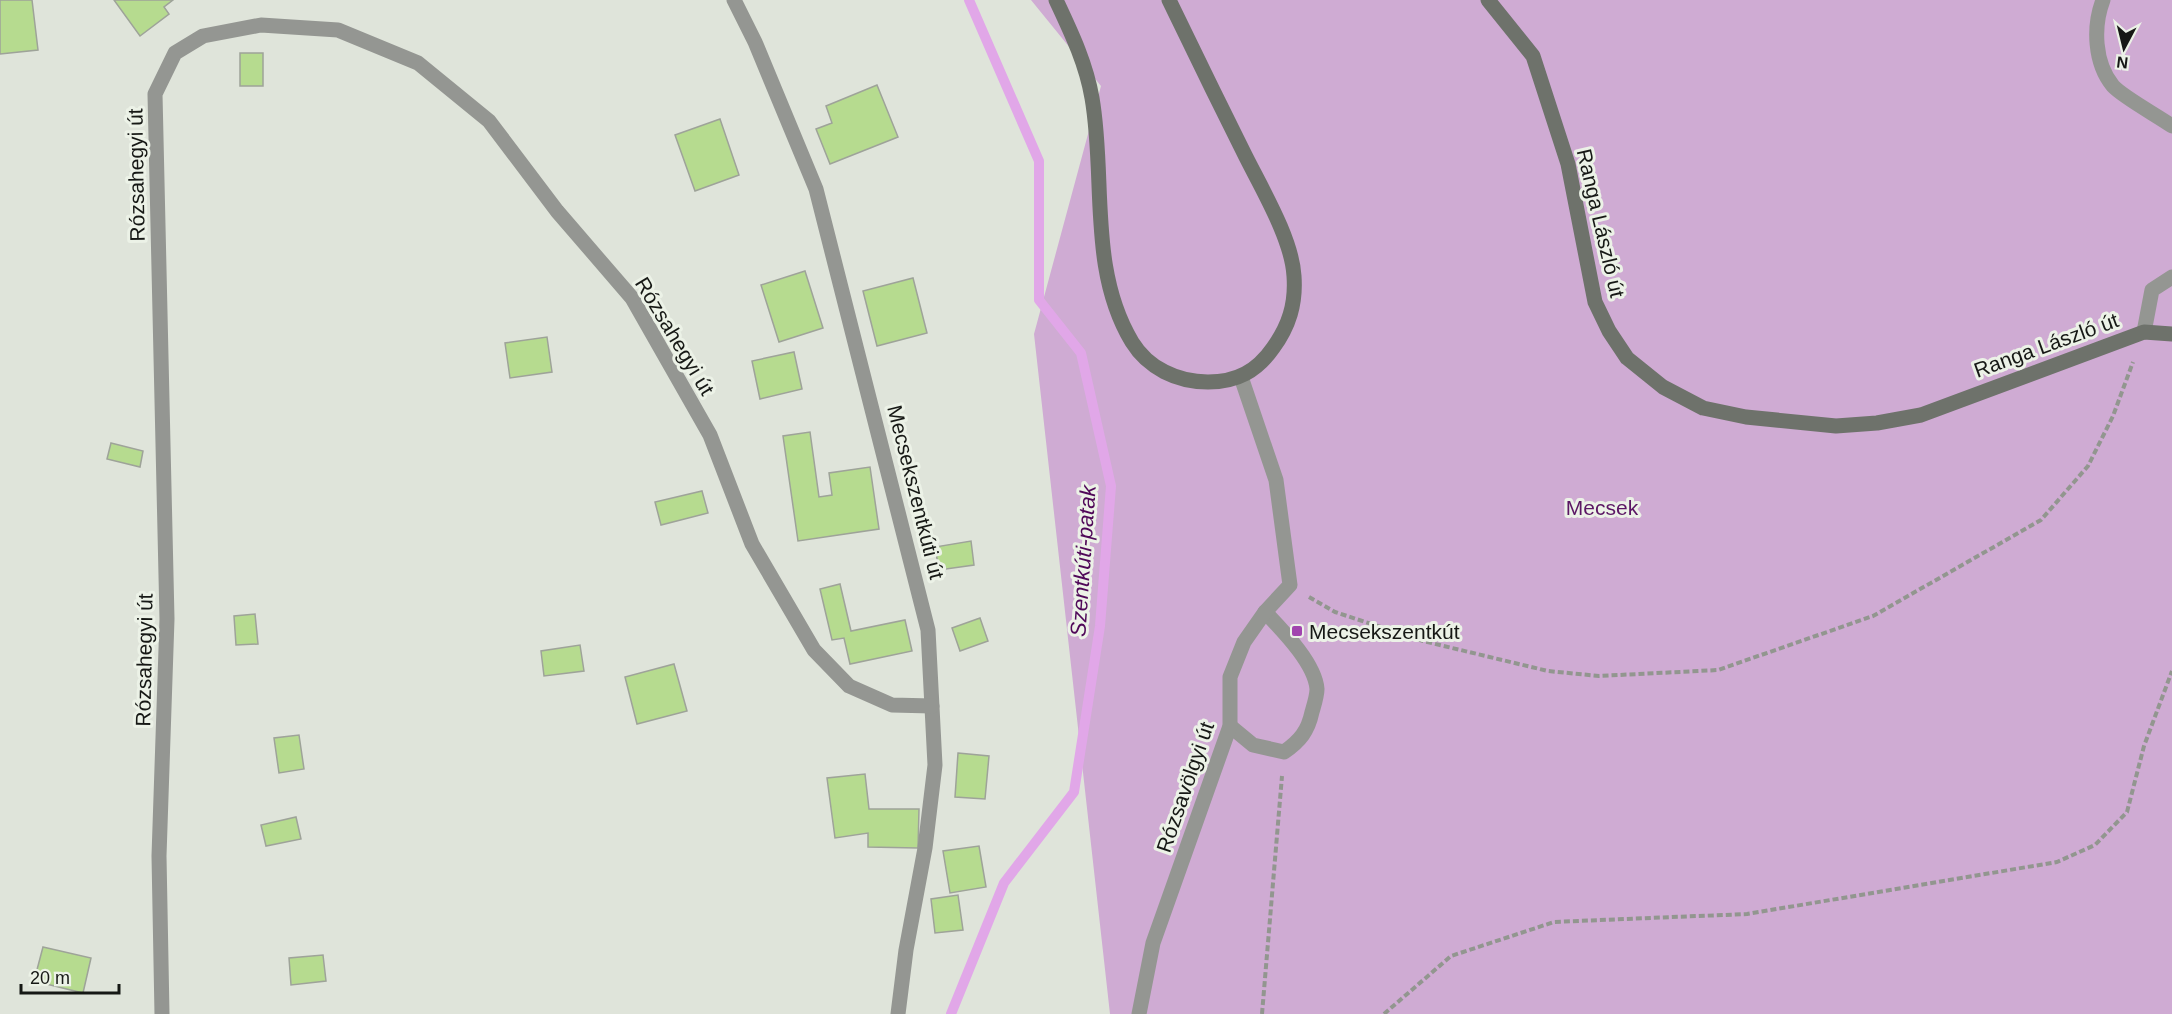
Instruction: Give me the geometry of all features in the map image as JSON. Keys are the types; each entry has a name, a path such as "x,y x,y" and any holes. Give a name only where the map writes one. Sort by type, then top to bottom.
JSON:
{"main road":[{"path":"1056,0 1080,51 1092,98 1105,273 1131,341 1146,362 1182,379 1209,382 1241,377 1261,365 1292,318 1294,275 1280,225 1169,0"},
{"name":"Ranga László út","path":"1488,0 1533,56 1568,164 1595,302 1604,321 1627,358 1663,387 1703,408 1787,423 1836,426 1877,423 1921,415 2144,332 2172,334"}],"street":[{"name":"Mecsekszentkúti út","path":"734,0 755,42 816,189 928,630 935,765 925,848 906,950 898,1014"},
{"path":"2103,0 2098,14 2097,53 2114,86 2172,126"},
{"name":"Rózsahegyi út","path":"162,1014 159,856 167,619 155,94 175,54 203,36 261,25 338,30 418,63 489,120 557,210 632,298 710,435 752,544 814,650 849,686 892,705 932,706"},
{"path":"2144,332 2152,290 2172,277"},
{"path":"1241,377 1276,480 1290,585"},
{"name":"Rózsavölgyi út","path":"1139,1014 1153,943 1230,726 1230,677 1244,642 1265,612 1290,585"},
{"path":"1230,726 1253,745 1284,752 1302,739 1311,718 1317,688 1308,665 1290,639 1265,612"}],"path":[{"path":"1290,585 1335,612 1423,640 1548,671 1599,676 1718,670 1873,616 2041,520 2088,466 2113,416 2144,332"},
{"path":"1384,1014 1451,956 1554,922 1747,914 2057,862 2067,858 2095,845 2127,812 2144,746 2172,672"},
{"path":"1262,1014 1284,752"}],"green space":[{"name":"Mecsek","path":"1031,0 2172,0 2172,1014 1110,1014 1034,334 1101,86"}],"building":[{"path":"0,0 32,0 38,50 0,54"},
{"path":"114,0 173,0 164,7 169,14 140,36"},
{"path":"240,53 263,53 263,86 240,86"},
{"path":"877,85 898,137 830,164 816,129 832,123 826,106"},
{"path":"720,119 739,175 695,191 675,135"},
{"path":"805,271 823,328 779,342 761,285"},
{"path":"913,278 927,333 877,346 863,291"},
{"path":"547,337 552,372 510,378 505,343"},
{"path":"794,352 802,389 760,399 752,361"},
{"path":"810,432 819,497 832,495 829,473 870,467 879,529 798,541 783,436"},
{"path":"111,443 143,451 140,467 107,459"},
{"path":"702,491 708,513 661,525 655,502"},
{"path":"971,541 974,565 939,570 935,547"},
{"path":"840,584 851,631 905,620 912,651 850,664 844,638 832,640 820,589"},
{"path":"255,614 258,644 236,645 234,616"},
{"path":"980,618 988,641 960,651 952,628"},
{"path":"580,645 584,671 544,676 541,651"},
{"path":"674,664 687,711 637,724 625,677"},
{"path":"299,735 304,769 279,773 274,738"},
{"path":"958,753 989,756 985,799 955,797"},
{"path":"865,774 869,809 919,809 918,848 868,847 868,833 835,838 827,778"},
{"path":"296,817 301,839 266,846 261,825"},
{"path":"979,846 986,887 950,893 943,851"},
{"path":"958,895 963,930 935,933 931,899"},
{"path":"43,947 91,958 83,993 34,981"},
{"path":"323,955 326,981 291,985 289,958"}],"waterway":[{"name":"Szentkúti-patak","path":"951,1014 1004,883 1074,792 1100,626 1111,486 1081,353 1039,300 1039,161 969,0"}],"place":[{"name":"Mecsekszentkút","path":"1297,631"}]}
